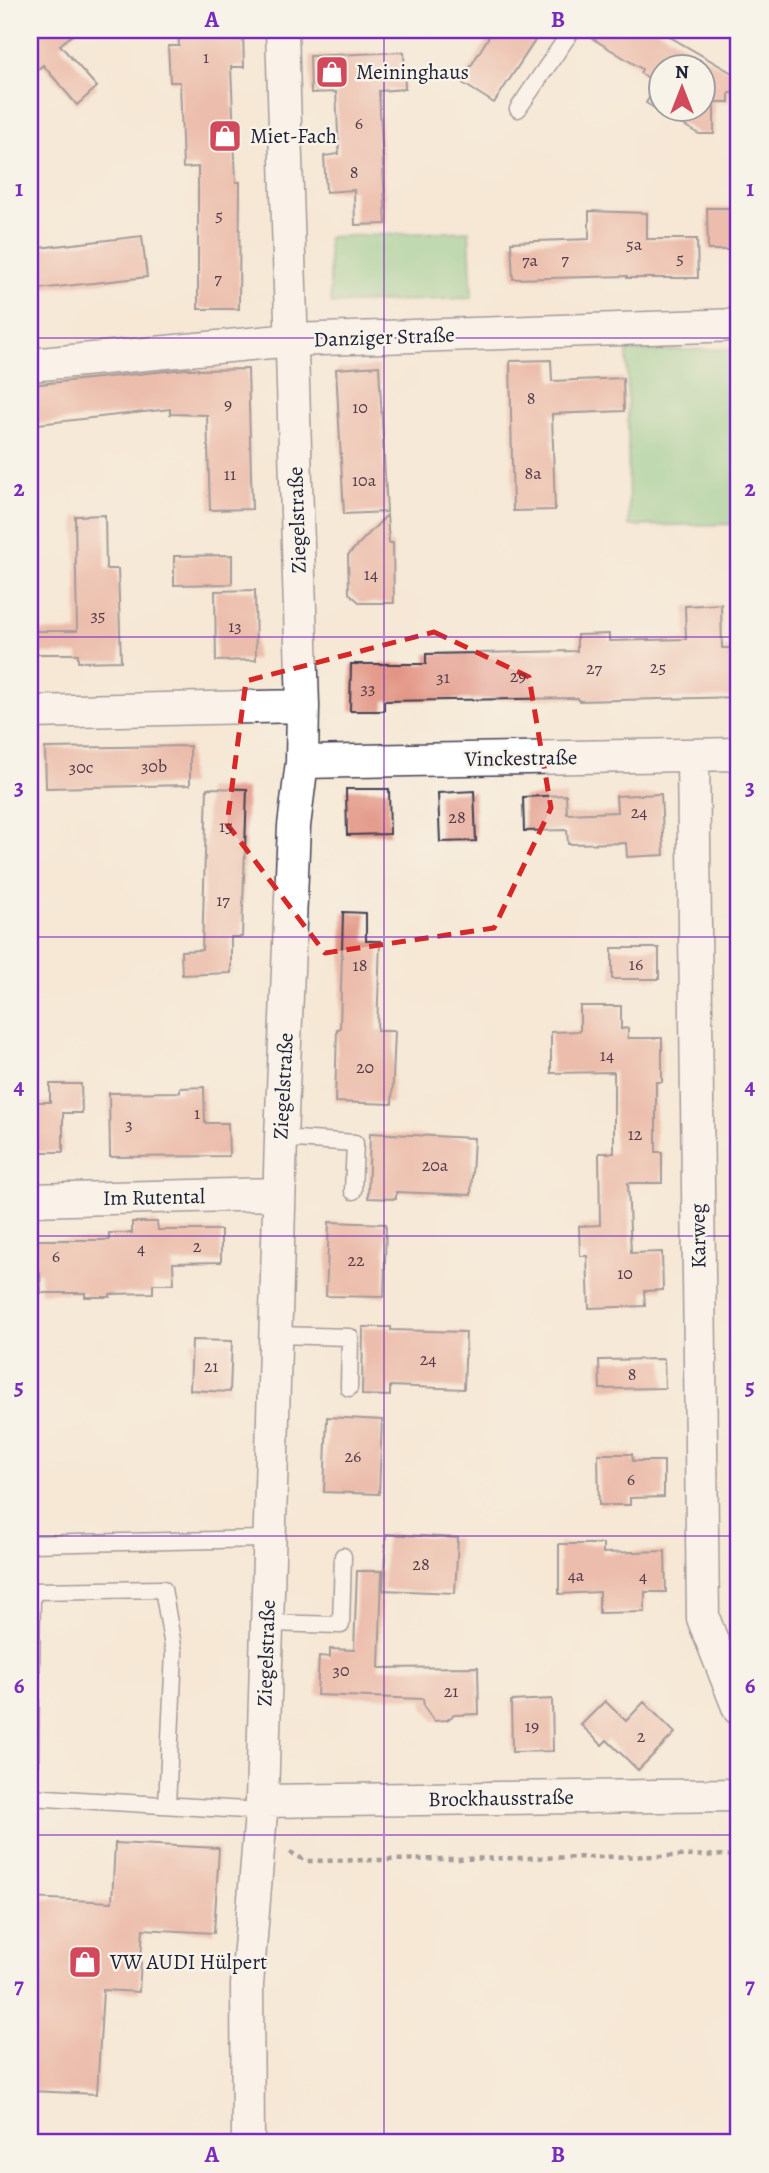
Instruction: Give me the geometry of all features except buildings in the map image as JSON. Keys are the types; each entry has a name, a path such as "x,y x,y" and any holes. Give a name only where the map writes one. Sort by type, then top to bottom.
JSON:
{"street":[{"name":"Ziegelstraße","path":"248,2143 247,1985 261,1815 281,1138 294,826 302,762 303,706 282,30"},
{"name":"Danziger Straße","path":"30,365 291,340 739,325"},
{"path":"30,712 303,706"},
{"name":"Vinckestraße","path":"302,762 739,754"},
{"name":"Karweg","path":"693,755 703,1618 739,1709"},
{"name":"Im Rutental","path":"30,1200 279,1194"},
{"name":"Brockhausstraße","path":"261,1815 739,1795"}],"lane":[{"path":"518,109 572,30"},
{"path":"281,1138 355,1143 353,1191"},
{"path":"275,1335 350,1336 349,1388"},
{"path":"30,1544 269,1539"},
{"path":"267,1623 341,1625 343,1556"},
{"path":"30,1763 31,1591 163,1589 174,1652 167,1805"},
{"path":"30,1797 167,1805 261,1815"}],"path":[{"path":"261,1815 306,1861 739,1855"}],"highlighted area":[{"path":"434,632 529,677 551,808 494,928 325,953 227,824 246,681"}],"green space":[{"path":"469,231 472,298 331,304 328,237"},
{"path":"739,349 739,524 629,526 627,351"}],"place":[{"name":"Meininghaus","path":"332,72"},
{"name":"Miet-Fach","path":"225,136"},
{"name":"VW AUDI Hülpert","path":"85,1962"}]}
